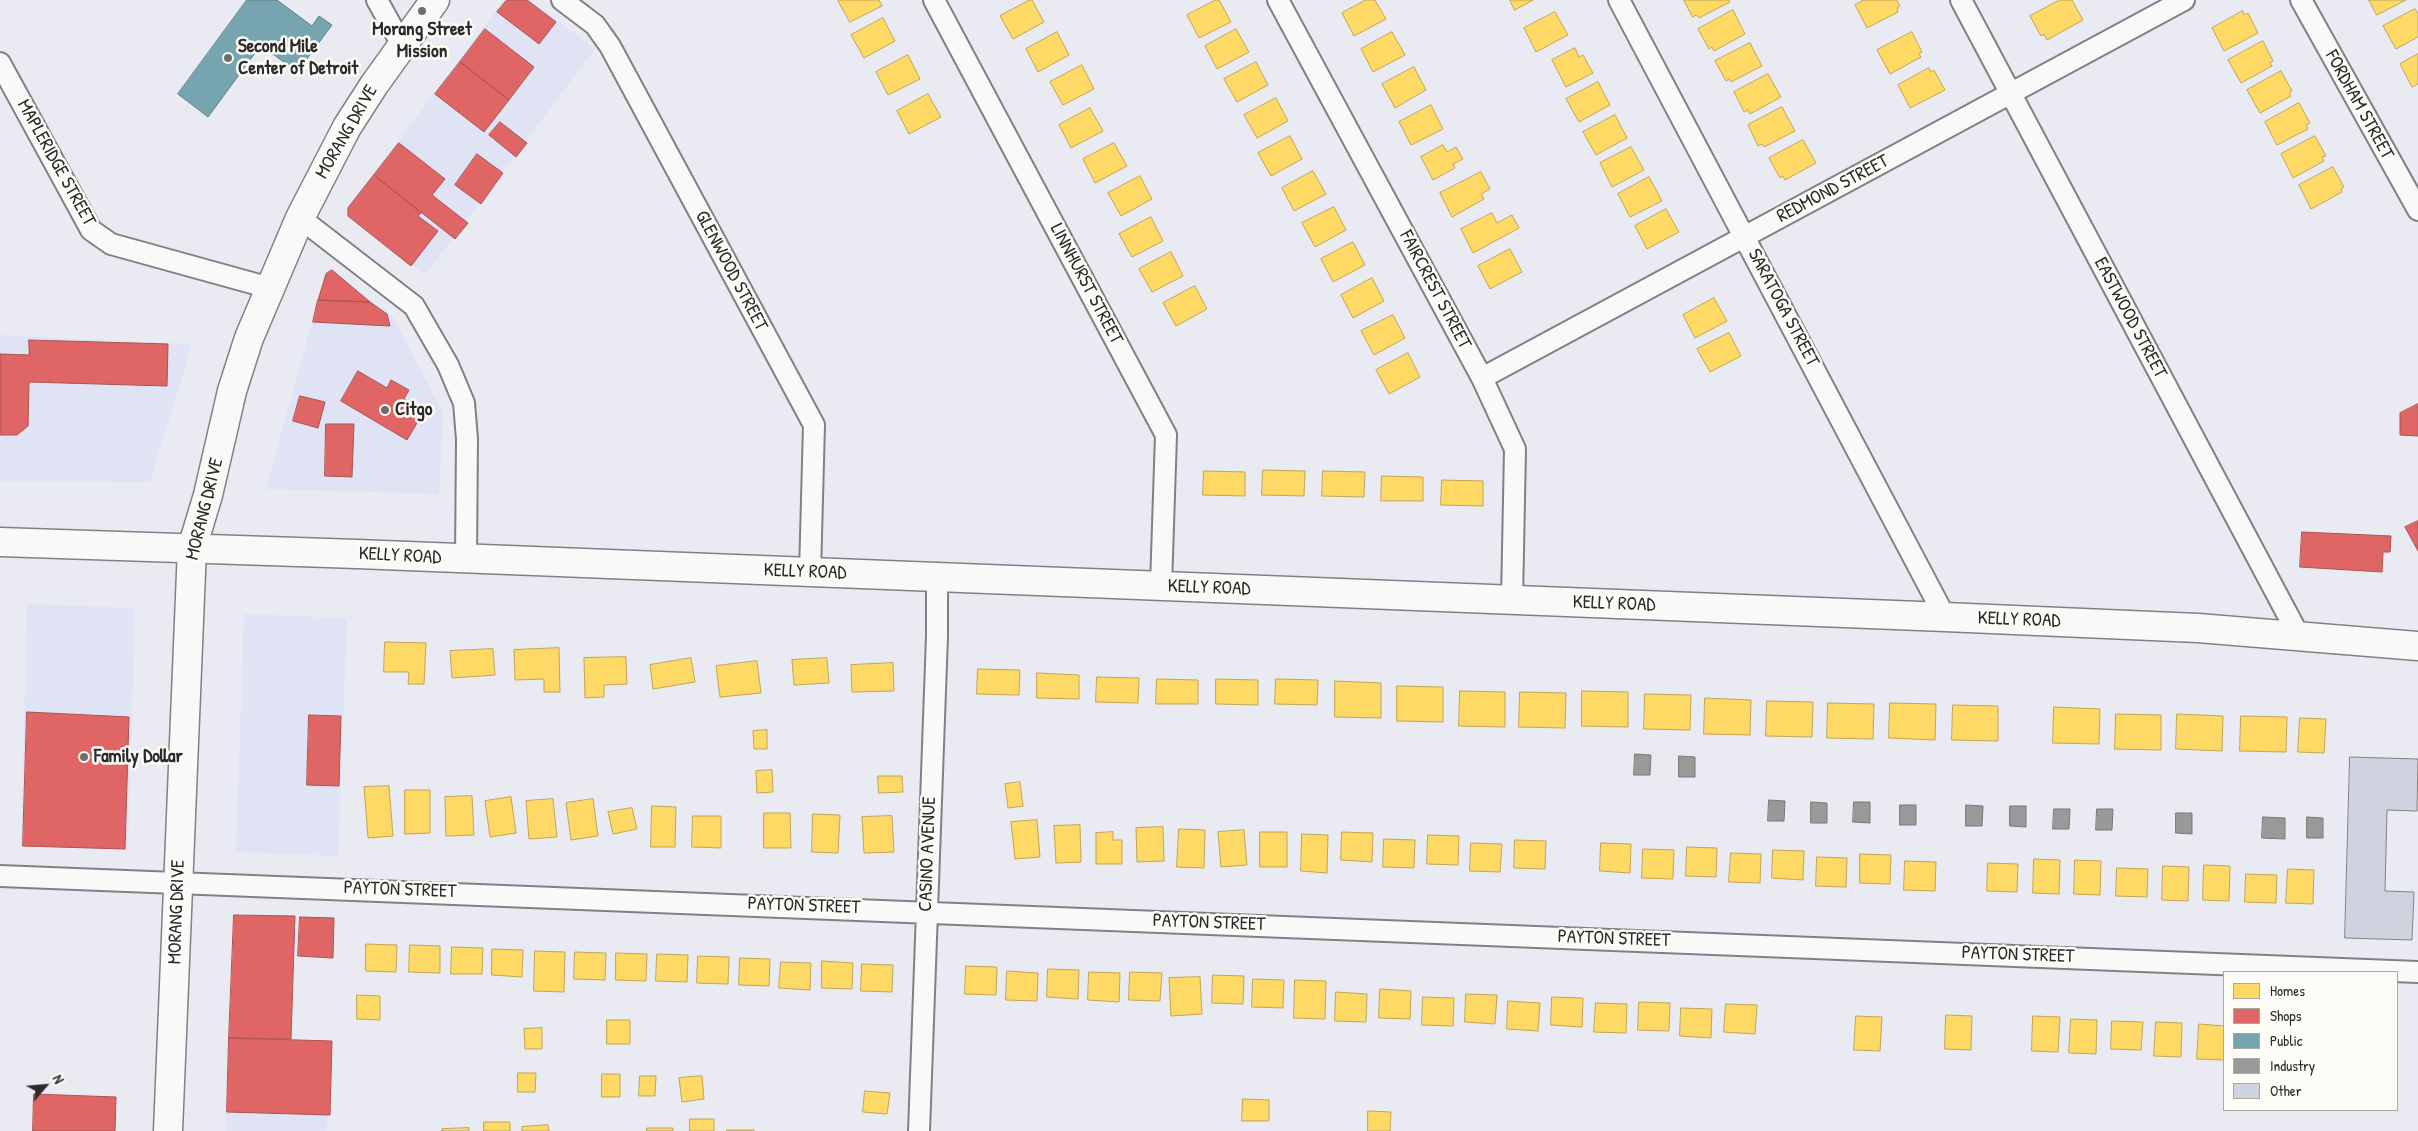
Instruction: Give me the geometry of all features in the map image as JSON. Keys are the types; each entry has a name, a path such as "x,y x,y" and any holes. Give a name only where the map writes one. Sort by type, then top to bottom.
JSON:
{"street":[{"path":"377,0 402,45"},
{"name":"MORANG DRIVE","path":"168,1131 192,548 210,486 232,391 249,338 300,218 347,127 435,0"},
{"name":"GLENWOOD STREET","path":"562,0 595,25 610,46 814,425 810,573"},
{"name":"LINNHURST STREET","path":"934,0 1166,435 1161,586"},
{"name":"FAIRCREST STREET","path":"1278,0 1482,378 1515,449 1512,600"},
{"name":"SARATOGA STREET","path":"1618,0 1745,236 1945,617"},
{"name":"EASTWOOD STREET","path":"1961,0 2299,636"},
{"name":"REDMOND STREET","path":"1482,378 2184,0"},
{"name":"FORDHAM STREET","path":"2301,0 2418,210"},
{"name":"MAPLERIDGE STREET","path":"0,63 91,230 111,244 270,288"},
{"path":"300,218 414,306 448,364 464,403 467,439 466,559"},
{"name":"KELLY ROAD","path":"0,542 1945,617 2198,628 2418,646"},
{"name":"CASINO AVENUE","path":"919,1131 937,636 937,577"},
{"name":"PAYTON STREET","path":"0,876 926,911 2394,971"},
{"name":"PAYTON STREET","path":"2398,971 2418,972"}],"shaded area":[{"path":"504,0 530,0 595,49 426,274 344,213"},
{"path":"329,269 393,317 443,413 439,494 266,489 326,271"},
{"path":"0,335 192,344 150,482 0,481"},
{"path":"27,604 135,608 128,850 21,846"},
{"path":"244,614 347,618 338,856 236,852"},
{"path":"228,1039 330,1043 327,1131 225,1131"}],"building: Homes":[{"path":"838,0 879,0 882,6 850,22"},
{"path":"1032,0 1044,22 1013,39 1000,16"},
{"path":"1219,0 1231,22 1199,38 1187,15"},
{"path":"1366,0 1375,0 1386,19 1354,36 1342,13"},
{"path":"1510,0 1533,0 1515,10"},
{"path":"1684,0 1729,0 1730,2 1699,18 1696,15 1693,17"},
{"path":"1864,0 1897,0 1900,6 1897,8 1898,12 1867,28 1855,5"},
{"path":"2060,0 2072,0 2083,20 2047,40 2044,34 2041,36 2030,16"},
{"path":"2369,0 2406,0 2377,15"},
{"path":"2415,9 2418,14 2418,37 2396,49 2383,26"},
{"path":"1733,10 1745,34 1714,51 1712,47 1709,49 1698,29"},
{"path":"2243,11 2244,15 2248,13 2258,33 2224,51 2212,28"},
{"path":"1555,12 1568,35 1536,52 1524,28"},
{"path":"883,18 895,41 864,58 851,35"},
{"path":"1236,29 1249,52 1217,69 1205,46"},
{"path":"1057,32 1069,55 1038,72 1026,49"},
{"path":"1392,32 1405,55 1373,72 1361,49"},
{"path":"1912,32 1922,52 1919,54 1921,57 1890,74 1877,50"},
{"path":"2263,41 2273,61 2270,63 2272,66 2241,83 2228,60"},
{"path":"1750,43 1762,66 1731,82 1729,79 1726,81 1715,61"},
{"path":"1575,48 1579,57 1583,55 1593,73 1566,87 1552,60"},
{"path":"2418,54 2418,84 2412,87 2400,64"},
{"path":"908,55 920,79 888,95 876,72"},
{"path":"1256,62 1268,85 1237,102 1224,79"},
{"path":"1082,65 1094,89 1063,105 1050,82"},
{"path":"1414,67 1426,90 1395,108 1382,84"},
{"path":"1929,68 1931,72 1934,70 1945,90 1910,108 1898,85"},
{"path":"2281,71 2292,91 2289,93 2291,96 2260,113 2247,90"},
{"path":"1768,74 1781,97 1750,114 1748,110 1744,112 1734,92"},
{"path":"1598,82 1610,105 1579,122 1566,99"},
{"path":"928,94 941,117 909,134 897,111"},
{"path":"1276,98 1288,121 1257,138 1244,115"},
{"path":"2299,103 2310,123 2306,125 2308,129 2277,145 2265,122"},
{"path":"1431,105 1443,129 1411,145 1399,122"},
{"path":"1782,107 1795,131 1764,147 1762,144 1758,146 1748,125"},
{"path":"1090,108 1103,131 1071,148 1059,125"},
{"path":"1615,115 1627,138 1596,155 1583,132"},
{"path":"1290,136 1302,159 1271,176 1258,153"},
{"path":"2315,136 2326,156 2322,157 2324,161 2293,178 2281,154"},
{"path":"1803,140 1816,163 1785,180 1783,176 1780,178 1769,158"},
{"path":"1114,143 1127,166 1095,183 1083,159"},
{"path":"1443,145 1447,152 1456,147 1463,159 1453,164 1455,168 1433,180 1421,157"},
{"path":"1631,147 1644,170 1612,187 1600,163"},
{"path":"2333,167 2344,187 2341,189 2342,192 2311,209 2299,185"},
{"path":"1313,171 1326,194 1294,211 1282,188"},
{"path":"1481,172 1490,189 1481,194 1484,199 1452,217 1440,193"},
{"path":"1140,176 1152,199 1121,216 1108,193"},
{"path":"1649,177 1662,201 1630,217 1618,194"},
{"path":"1334,207 1346,230 1315,247 1302,223"},
{"path":"1666,209 1679,232 1647,249 1635,226"},
{"path":"1492,213 1497,223 1512,215 1519,228 1473,253 1461,229"},
{"path":"1151,217 1163,241 1132,257 1119,234"},
{"path":"1353,242 1365,265 1333,282 1321,259"},
{"path":"1510,249 1522,272 1490,289 1478,266"},
{"path":"1171,252 1183,276 1152,292 1139,269"},
{"path":"1372,278 1384,301 1353,318 1341,295"},
{"path":"1195,286 1207,309 1176,326 1163,303"},
{"path":"1714,298 1727,321 1695,338 1683,315"},
{"path":"1393,315 1405,338 1374,355 1361,331"},
{"path":"1729,333 1741,356 1710,372 1697,349"},
{"path":"1408,353 1420,377 1389,394 1376,370"},
{"path":"1263,470 1305,471 1304,496 1262,495"},
{"path":"1204,471 1245,472 1245,496 1203,495"},
{"path":"1323,471 1365,472 1364,497 1322,496"},
{"path":"1382,476 1423,477 1423,501 1381,501"},
{"path":"1442,480 1483,481 1483,506 1441,505"},
{"path":"385,642 426,643 424,684 408,684 409,672 384,672"},
{"path":"559,648 560,692 544,692 544,679 515,680 514,650"},
{"path":"493,649 495,675 452,678 450,651"},
{"path":"626,657 627,684 604,685 604,697 585,698 584,658"},
{"path":"691,658 695,682 653,689 650,665"},
{"path":"827,658 829,683 794,685 792,660"},
{"path":"757,661 761,693 720,697 716,666"},
{"path":"893,663 894,691 852,692 851,665"},
{"path":"978,669 1020,670 1019,695 977,694"},
{"path":"1037,673 1079,675 1079,699 1037,698"},
{"path":"1097,677 1139,678 1138,703 1096,702"},
{"path":"1157,679 1198,680 1198,704 1156,704"},
{"path":"1216,679 1258,680 1258,705 1216,704"},
{"path":"1276,679 1318,680 1317,705 1275,704"},
{"path":"1335,681 1381,683 1381,718 1335,717"},
{"path":"1397,686 1443,687 1443,722 1397,721"},
{"path":"1460,691 1505,692 1505,727 1459,726"},
{"path":"1582,691 1628,692 1628,727 1582,726"},
{"path":"1520,692 1566,693 1565,728 1519,727"},
{"path":"1645,694 1691,695 1690,730 1644,729"},
{"path":"1705,698 1751,700 1750,735 1704,734"},
{"path":"1767,701 1813,702 1812,737 1766,736"},
{"path":"1828,703 1874,704 1873,739 1827,738"},
{"path":"1890,703 1936,704 1935,740 1889,738"},
{"path":"1953,705 1998,706 1998,741 1952,740"},
{"path":"2054,707 2100,709 2099,744 2053,743"},
{"path":"2116,714 2161,715 2161,750 2115,749"},
{"path":"2177,714 2223,716 2222,751 2176,749"},
{"path":"2241,716 2287,717 2286,752 2240,751"},
{"path":"2300,718 2326,719 2324,753 2298,752"},
{"path":"767,730 767,749 754,749 753,731"},
{"path":"772,770 773,792 757,793 756,771"},
{"path":"878,776 902,776 903,792 879,793"},
{"path":"1020,782 1023,806 1008,808 1005,784"},
{"path":"389,786 393,836 368,838 364,787"},
{"path":"405,790 430,790 430,833 405,834"},
{"path":"472,796 474,835 446,836 445,797"},
{"path":"511,797 516,833 490,837 485,801"},
{"path":"553,799 557,837 529,839 526,801"},
{"path":"593,799 598,836 571,840 566,803"},
{"path":"652,806 676,807 675,847 651,847"},
{"path":"632,808 637,829 613,834 608,812"},
{"path":"764,813 790,813 791,848 764,848"},
{"path":"813,814 840,815 838,853 812,852"},
{"path":"693,816 721,816 721,848 692,847"},
{"path":"892,816 894,852 864,853 862,817"},
{"path":"1037,820 1040,857 1015,859 1011,822"},
{"path":"1080,825 1081,862 1056,863 1054,826"},
{"path":"1163,827 1164,861 1137,862 1136,828"},
{"path":"1179,829 1205,830 1204,868 1177,867"},
{"path":"1244,830 1247,865 1221,867 1218,832"},
{"path":"1113,832 1113,840 1122,840 1122,864 1096,864 1096,833"},
{"path":"1260,832 1287,832 1287,867 1260,867"},
{"path":"1342,832 1373,833 1372,862 1341,860"},
{"path":"1302,834 1328,835 1327,873 1301,871"},
{"path":"1428,835 1459,836 1458,865 1427,864"},
{"path":"1384,839 1415,840 1414,868 1383,867"},
{"path":"1515,840 1546,841 1545,869 1514,868"},
{"path":"1471,843 1502,844 1500,872 1470,871"},
{"path":"1601,843 1631,844 1630,873 1600,871"},
{"path":"1687,847 1717,848 1716,877 1686,876"},
{"path":"1643,849 1674,850 1673,879 1642,878"},
{"path":"1773,850 1804,851 1803,880 1772,878"},
{"path":"1731,853 1761,854 1760,883 1729,882"},
{"path":"1860,854 1891,855 1890,884 1860,883"},
{"path":"1817,857 1847,858 1846,887 1816,886"},
{"path":"2034,859 2060,860 2059,894 2033,893"},
{"path":"2075,860 2101,861 2100,895 2074,894"},
{"path":"1905,861 1936,862 1935,891 1904,890"},
{"path":"1988,863 2018,864 2017,892 1987,891"},
{"path":"2204,865 2230,866 2229,901 2203,900"},
{"path":"2163,866 2189,867 2188,901 2162,900"},
{"path":"2117,868 2148,869 2147,897 2116,896"},
{"path":"2288,869 2314,870 2313,904 2286,903"},
{"path":"2246,874 2277,875 2276,903 2245,902"},
{"path":"366,944 397,945 396,972 366,971"},
{"path":"410,945 440,946 440,973 409,972"},
{"path":"452,947 483,948 482,974 451,974"},
{"path":"492,949 523,950 522,977 492,975"},
{"path":"535,951 565,952 564,992 534,991"},
{"path":"575,952 606,953 605,980 574,979"},
{"path":"616,953 647,954 646,981 616,980"},
{"path":"657,954 688,955 687,982 656,981"},
{"path":"698,956 729,957 728,984 697,983"},
{"path":"740,958 770,959 769,986 739,985"},
{"path":"822,961 853,963 852,989 822,988"},
{"path":"781,962 811,963 810,990 779,988"},
{"path":"862,964 893,965 892,992 861,991"},
{"path":"966,966 997,967 996,995 965,994"},
{"path":"1048,969 1079,970 1078,999 1047,997"},
{"path":"1007,971 1038,973 1037,1001 1006,1000"},
{"path":"1089,972 1120,973 1119,1002 1088,1000"},
{"path":"1130,972 1162,973 1160,1001 1129,1000"},
{"path":"1213,975 1244,976 1243,1004 1212,1003"},
{"path":"1200,977 1202,1014 1171,1016 1169,978"},
{"path":"1253,979 1284,980 1283,1008 1252,1007"},
{"path":"1295,980 1326,981 1325,1019 1294,1018"},
{"path":"1380,989 1411,991 1410,1019 1379,1018"},
{"path":"1336,992 1367,994 1366,1022 1335,1021"},
{"path":"1466,994 1497,995 1495,1024 1465,1022"},
{"path":"357,995 380,996 380,1020 357,1019"},
{"path":"1423,997 1454,998 1453,1026 1422,1025"},
{"path":"1552,997 1583,998 1582,1027 1551,1025"},
{"path":"1508,1001 1540,1003 1538,1031 1507,1029"},
{"path":"1639,1002 1670,1003 1669,1031 1638,1030"},
{"path":"1596,1003 1627,1004 1626,1033 1594,1032"},
{"path":"1726,1004 1757,1005 1755,1034 1724,1032"},
{"path":"1681,1008 1712,1009 1711,1038 1680,1036"},
{"path":"1946,1015 1972,1016 1971,1050 1945,1049"},
{"path":"1856,1016 1882,1017 1880,1051 1854,1050"},
{"path":"2033,1016 2060,1017 2058,1052 2032,1051"},
{"path":"2071,1019 2097,1020 2096,1054 2069,1053"},
{"path":"607,1020 630,1020 630,1044 607,1044"},
{"path":"2112,1021 2143,1022 2141,1050 2111,1049"},
{"path":"2156,1022 2182,1023 2181,1057 2154,1056"},
{"path":"2199,1024 2223,1026 2223,1060 2197,1059"},
{"path":"542,1028 542,1049 525,1049 524,1029"},
{"path":"518,1073 536,1073 535,1092 518,1092"},
{"path":"602,1074 620,1074 620,1097 602,1097"},
{"path":"640,1076 656,1076 655,1096 639,1096"},
{"path":"702,1076 704,1099 682,1102 679,1078"},
{"path":"865,1091 890,1093 887,1114 863,1112"},
{"path":"1243,1099 1269,1100 1269,1121 1242,1121"},
{"path":"1368,1111 1391,1112 1390,1131 1368,1131"},
{"path":"690,1119 714,1119 714,1131 690,1131"},
{"path":"484,1122 510,1122 510,1131 484,1131"},
{"path":"548,1125 549,1131 522,1131 522,1127"},
{"path":"469,1128 469,1131 442,1131 442,1129"},
{"path":"647,1128 673,1128 673,1131 647,1131"},
{"path":"754,1130 754,1131 727,1131"}],"building: Shops":[{"path":"507,0 527,0 556,22 539,44 497,12"},
{"path":"485,29 534,67 509,100 460,62"},
{"path":"460,62 509,100 484,132 435,94"},
{"path":"500,122 527,143 516,157 489,135"},
{"path":"399,143 445,179 432,195 468,223 455,239 374,175"},
{"path":"477,154 503,173 481,204 455,185"},
{"path":"374,175 421,213 418,216 438,231 411,266 348,216 348,208"},
{"path":"332,270 370,302 318,300 326,274"},
{"path":"318,300 370,302 387,314 390,326 313,322"},
{"path":"29,340 168,344 167,386 29,382 28,426 17,435 0,435 0,354 29,355"},
{"path":"358,371 387,388 391,380 409,390 404,399 424,411 407,440 341,401"},
{"path":"300,396 325,402 318,428 293,421"},
{"path":"2418,404 2418,436 2400,435 2400,413"},
{"path":"326,424 354,424 352,477 325,476"},
{"path":"2418,521 2418,551 2405,527"},
{"path":"2302,532 2391,536 2390,552 2383,552 2382,572 2300,567"},
{"path":"27,712 129,717 125,849 23,846"},
{"path":"309,715 341,716 339,786 307,785"},
{"path":"234,915 295,916 291,1039 229,1038"},
{"path":"300,917 334,918 333,958 298,956"},
{"path":"229,1038 332,1041 330,1115 227,1112"},
{"path":"34,1094 116,1097 115,1131 33,1131"}],"building: Public":[{"name":"Second Mile Center of Detroit","path":"247,0 277,0 312,26 319,16 332,25 297,72 261,45 208,117 178,94"}],"building: Industry":[{"path":"1635,754 1651,755 1650,775 1634,775"},
{"path":"1679,756 1695,757 1695,777 1679,777"},
{"path":"1769,800 1785,801 1784,821 1768,821"},
{"path":"1811,802 1827,803 1827,823 1811,823"},
{"path":"1854,802 1870,802 1870,823 1853,822"},
{"path":"1900,805 1916,805 1916,825 1900,825"},
{"path":"1966,805 1983,806 1982,826 1966,826"},
{"path":"2010,806 2026,806 2026,827 2010,826"},
{"path":"2054,809 2070,809 2069,829 2053,829"},
{"path":"2097,809 2113,809 2112,830 2096,830"},
{"path":"2176,813 2192,813 2192,834 2176,833"},
{"path":"2263,817 2285,818 2285,839 2262,838"},
{"path":"2307,817 2323,818 2323,838 2307,838"}],"building: Other":[{"path":"2350,757 2418,759 2417,811 2387,810 2385,891 2414,892 2412,940 2345,938"}],"place":[{"name":"Morang Street Mission","path":"422,11"},
{"name":"Second Mile Center of Detroit","path":"228,58"},
{"name":"Citgo","path":"385,410"},
{"name":"Family Dollar","path":"84,757"}]}
